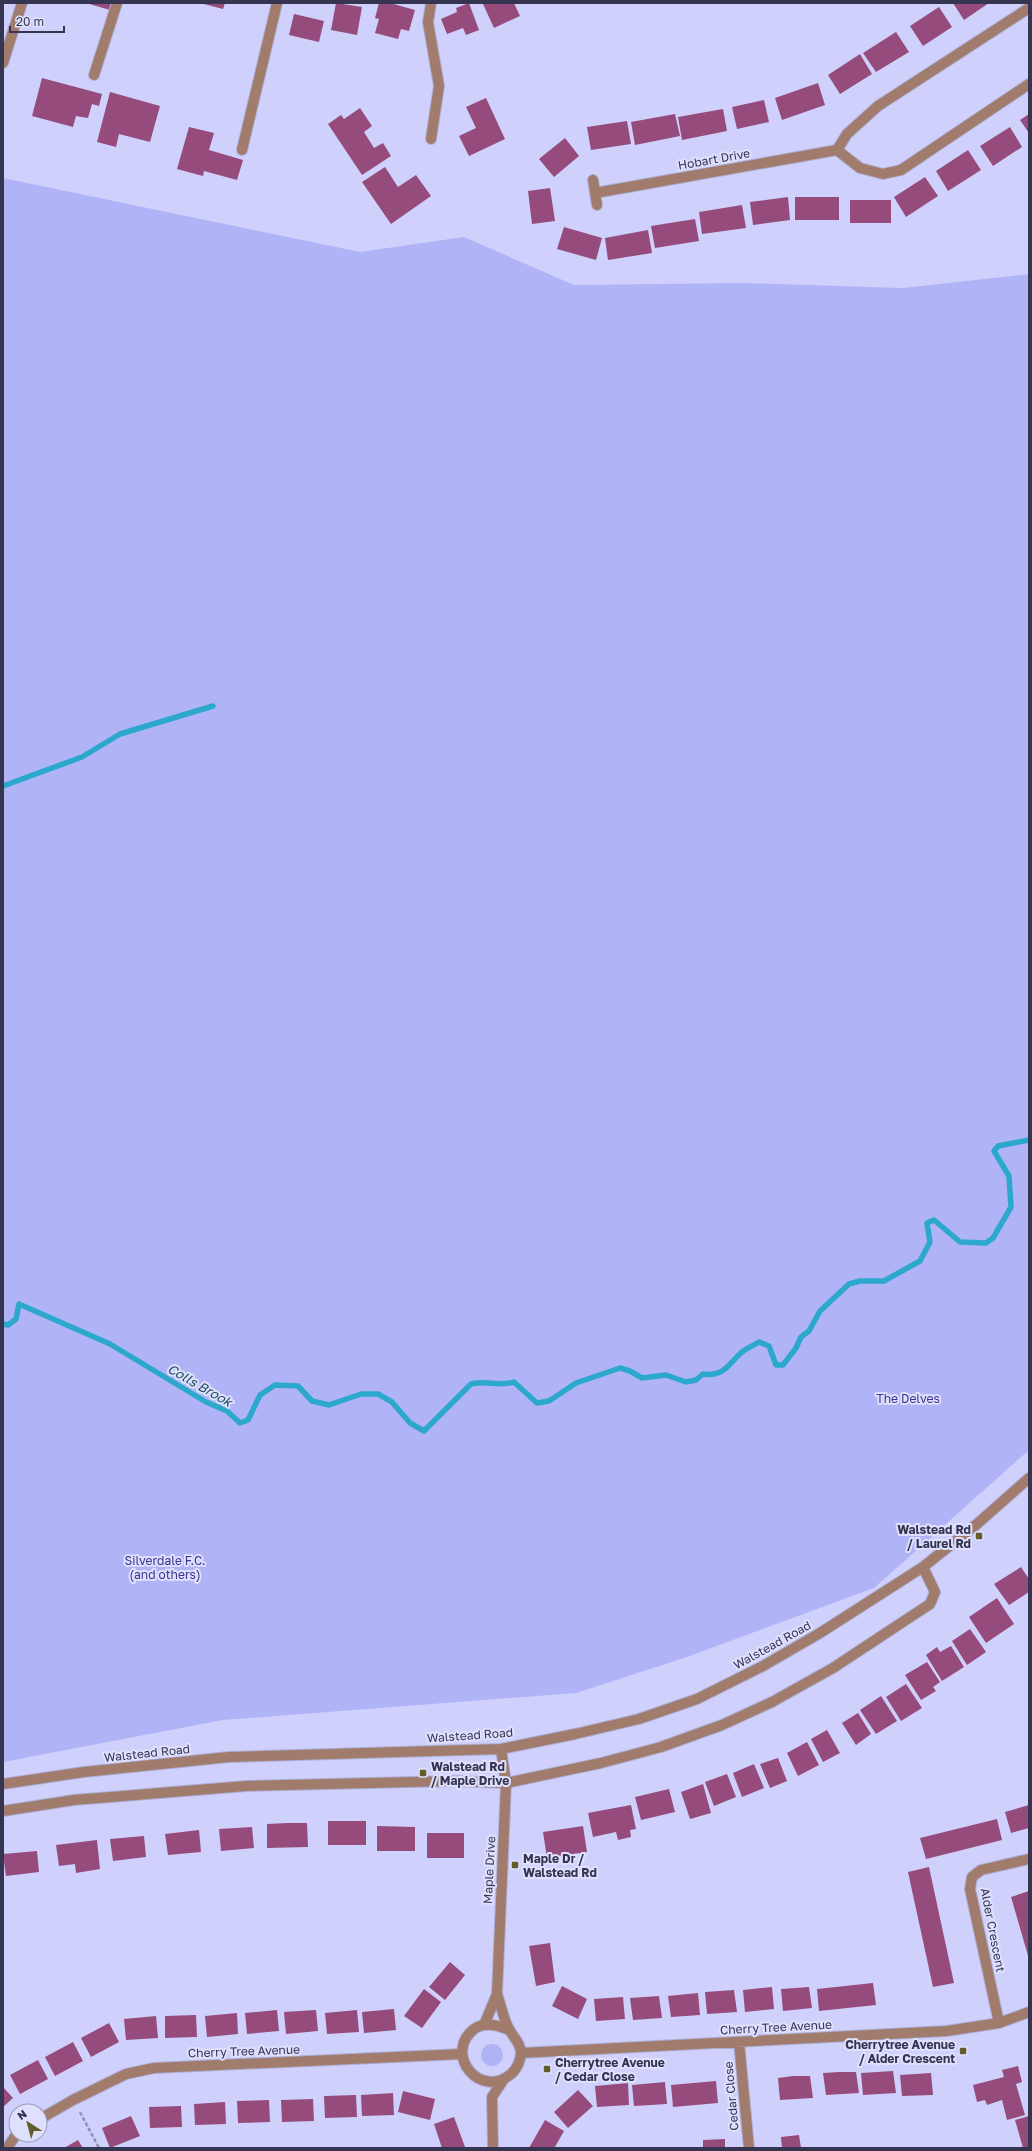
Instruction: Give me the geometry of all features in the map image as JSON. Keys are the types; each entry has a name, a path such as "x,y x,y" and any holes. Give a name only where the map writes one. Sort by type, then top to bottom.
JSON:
{"street":[{"path":"3,63 22,3"},
{"path":"94,75 116,3"},
{"path":"242,150 277,3"},
{"path":"431,139 439,86 428,22 432,3"},
{"path":"1029,8 878,106 847,134 837,150 860,168 882,174 901,170 1029,84"},
{"name":"Hobart Drive","path":"594,193 837,150"},
{"path":"594,180 594,193 597,205"},
{"name":"Walstead Road","path":"3,1784 84,1772 229,1757 501,1749 639,1719 696,1699 763,1666 820,1633 923,1567 978,1524 1029,1478"},
{"path":"3,1811 74,1800 246,1786 454,1781 506,1783 601,1763 661,1747 722,1725 772,1702 833,1668 930,1604 935,1592 923,1567"},
{"name":"Maple Drive","path":"462,2054 465,2042 474,2030 484,2025 497,1994 506,1783 501,1749"},
{"name":"Alder Crescent","path":"999,2023 970,1890 972,1877 981,1870 1029,1859"},
{"name":"Maple Drive","path":"497,1994 509,2030 518,2040 521,2053"},
{"name":"Cherry Tree Avenue","path":"521,2053 948,2031 999,2023 1029,2012"},
{"path":"484,2025 499,2025 509,2030"},
{"name":"Cedar Close","path":"739,2042 749,2148"},
{"path":"493,2148 492,2097 504,2079 515,2070 521,2053"},
{"path":"462,2054 464,2064 492,2097"},
{"name":"Cherry Tree Avenue","path":"48,2114 73,2100 126,2074 154,2068 462,2054"},
{"path":"475,2077 487,2082 504,2079"}],"path":[{"path":"73,2100 99,2148"}],"green space":[{"path":"3,178 360,252 464,237 574,285 742,283 903,288 1029,274 1029,1450 874,1588 687,1657 576,1693 223,1720 3,1762"},
{"path":"492,2044 500,2047 503,2055 500,2063 492,2066 484,2063 481,2055 484,2047"}],"building":[{"path":"86,3 112,3 110,10"},
{"path":"200,3 225,3 223,9"},
{"path":"336,3 362,7 357,35 331,30"},
{"path":"379,3 390,3 415,10 409,31 401,29 398,39 375,33 379,19 375,18"},
{"path":"469,3 479,30 466,35 463,28 447,34 441,19 457,12 456,8"},
{"path":"514,3 520,16 494,28 483,4"},
{"path":"953,3 989,3 964,20"},
{"path":"939,7 952,27 923,46 910,26"},
{"path":"294,14 324,21 319,42 289,35"},
{"path":"896,32 909,52 876,72 863,53"},
{"path":"860,54 872,74 840,94 828,75"},
{"path":"42,78 102,94 99,106 92,104 88,118 76,116 73,127 32,116"},
{"path":"818,83 825,105 782,120 775,98"},
{"path":"110,92 160,106 150,142 119,134 116,147 97,142"},
{"path":"486,98 505,139 469,156 459,136 476,128 466,107"},
{"path":"764,100 769,122 737,129 732,107"},
{"path":"360,108 372,126 364,132 374,148 383,143 391,156 362,175 328,124 341,115 344,119"},
{"path":"723,109 727,131 682,140 678,117"},
{"path":"675,114 680,136 635,145 631,122"},
{"path":"1029,114 1029,133 1020,120"},
{"path":"627,121 631,144 591,150 587,127"},
{"path":"189,127 214,133 209,150 243,160 237,180 204,171 203,176 177,169"},
{"path":"1010,127 1022,147 993,166 980,146"},
{"path":"565,138 579,156 554,177 539,159"},
{"path":"968,150 981,170 948,191 936,171"},
{"path":"385,167 398,187 416,175 431,196 391,224 362,182"},
{"path":"925,177 938,196 906,217 894,197"},
{"path":"550,188 555,221 532,224 528,191"},
{"path":"788,197 790,220 753,225 750,202"},
{"path":"795,197 839,197 839,220 795,220"},
{"path":"850,200 891,200 891,223 850,223"},
{"path":"742,205 746,228 702,234 699,212"},
{"path":"695,219 699,241 655,248 651,226"},
{"path":"564,227 602,238 596,260 557,249"},
{"path":"648,230 652,253 608,260 605,238"},
{"path":"1021,1567 1029,1579 1029,1592 1009,1605 994,1584"},
{"path":"997,1598 1014,1624 986,1643 969,1617"},
{"path":"970,1629 986,1652 967,1665 952,1641"},
{"path":"951,1646 964,1667 942,1681 926,1655 937,1647 940,1652"},
{"path":"927,1662 940,1682 933,1687 936,1691 921,1700 905,1675"},
{"path":"906,1684 922,1708 901,1721 886,1697"},
{"path":"881,1696 897,1721 876,1734 860,1710"},
{"path":"858,1713 871,1734 856,1745 842,1723"},
{"path":"827,1730 840,1753 823,1762 811,1739"},
{"path":"807,1742 819,1765 798,1776 787,1753"},
{"path":"778,1758 787,1781 770,1788 760,1764"},
{"path":"754,1764 764,1788 742,1797 733,1773"},
{"path":"727,1774 736,1797 714,1806 705,1782"},
{"path":"703,1784 711,1813 690,1819 681,1792"},
{"path":"669,1789 675,1812 641,1820 635,1797"},
{"path":"631,1805 636,1829 630,1830 631,1837 618,1840 616,1832 593,1837 588,1813"},
{"path":"1029,1805 1029,1828 1011,1833 1005,1812"},
{"path":"997,1819 1002,1840 926,1859 920,1838"},
{"path":"328,1821 366,1821 366,1845 328,1845"},
{"path":"307,1823 308,1847 267,1848 267,1824"},
{"path":"377,1826 415,1827 415,1851 377,1851"},
{"path":"583,1826 587,1852 547,1858 543,1832"},
{"path":"252,1827 254,1848 221,1851 219,1829"},
{"path":"199,1830 201,1852 168,1855 165,1834"},
{"path":"427,1833 464,1833 464,1858 427,1858"},
{"path":"144,1836 146,1857 113,1861 110,1839"},
{"path":"97,1840 100,1869 76,1873 75,1864 59,1866 56,1845"},
{"path":"37,1851 39,1872 6,1876 3,1854"},
{"path":"929,1867 954,1983 933,1987 908,1872"},
{"path":"1029,1891 1029,1959 1011,1897"},
{"path":"550,1943 555,1982 536,1986 529,1946"},
{"path":"450,1962 465,1975 445,2000 429,1987"},
{"path":"873,1983 876,2005 819,2011 817,1989"},
{"path":"562,1986 587,1999 578,2019 552,2006"},
{"path":"772,1987 774,2009 745,2012 743,1990"},
{"path":"809,1987 812,2008 783,2011 781,1989"},
{"path":"424,1989 441,2002 422,2028 404,2016"},
{"path":"734,1990 737,2012 707,2014 705,1992"},
{"path":"698,1993 700,2015 671,2017 668,1996"},
{"path":"659,1996 662,2018 633,2020 630,1998"},
{"path":"623,1997 625,2019 596,2021 594,1999"},
{"path":"394,2009 396,2030 364,2033 362,2012"},
{"path":"277,2010 279,2031 247,2034 245,2013"},
{"path":"316,2010 318,2031 286,2034 284,2012"},
{"path":"357,2010 359,2032 327,2034 325,2013"},
{"path":"237,2013 238,2034 207,2037 205,2016"},
{"path":"196,2015 197,2037 165,2038 165,2016"},
{"path":"156,2016 158,2038 126,2040 124,2019"},
{"path":"109,2023 119,2042 91,2057 81,2038"},
{"path":"73,2042 83,2061 55,2076 45,2057"},
{"path":"38,2060 48,2079 20,2094 10,2075"},
{"path":"1018,2066 1022,2082 1016,2084 1025,2115 1007,2120 1002,2100 987,2105 985,2100 977,2102 973,2085 1004,2077 1002,2070"},
{"path":"893,2071 896,2093 863,2095 861,2073"},
{"path":"856,2072 859,2093 826,2095 823,2073"},
{"path":"931,2073 933,2095 902,2096 900,2075"},
{"path":"810,2076 813,2098 780,2100 778,2078"},
{"path":"716,2081 718,2103 673,2107 671,2085"},
{"path":"665,2082 667,2104 634,2106 632,2085"},
{"path":"628,2083 629,2105 597,2107 595,2086"},
{"path":"3,2087 13,2098 3,2107"},
{"path":"578,2090 593,2106 568,2128 554,2112"},
{"path":"403,2091 435,2099 430,2120 398,2112"},
{"path":"393,2093 394,2115 362,2116 361,2095"},
{"path":"356,2095 357,2117 325,2118 324,2096"},
{"path":"313,2099 314,2121 282,2122 281,2100"},
{"path":"269,2100 270,2122 238,2123 237,2101"},
{"path":"225,2102 226,2124 195,2125 194,2104"},
{"path":"181,2106 182,2127 150,2128 149,2107"},
{"path":"131,2116 140,2136 110,2148 102,2128"},
{"path":"1029,2116 1029,2148 1023,2148 1015,2120"},
{"path":"454,2117 465,2147 442,2148 434,2124"},
{"path":"545,2120 564,2131 555,2147 529,2148"},
{"path":"799,2135 801,2148 782,2148 781,2137"},
{"path":"725,2139 725,2148 703,2148 703,2140"},
{"path":"78,2140 83,2148 64,2148"}],"waterway":[{"path":"3,786 82,757 120,734 213,706"},
{"name":"Colls Brook","path":"3,1324 8,1325 16,1319 19,1304 110,1344 206,1402 227,1411 240,1423 248,1420 260,1395 275,1385 298,1386 312,1401 329,1405 361,1394 378,1394 392,1402 410,1423 424,1431 471,1384 503,1384 514,1382 537,1403 549,1401 576,1383 620,1368 630,1371 642,1378 666,1375 686,1382 696,1380 703,1374 716,1374 721,1372 726,1369 742,1352 759,1342 769,1346 776,1365 783,1365 796,1348 801,1337 809,1331 820,1311 849,1284 860,1281 884,1281 920,1261 930,1242 927,1223 934,1220 960,1242 986,1243 993,1238 1011,1207 1009,1176 994,1151 998,1146 1029,1140"}],"place":[{"name":"Walstead Rd / Laurel Rd","path":"979,1536"},
{"name":"Walstead Rd / Maple Drive","path":"423,1773"},
{"name":"Maple Dr / Walstead Rd","path":"515,1865"},
{"name":"Cherrytree Avenue / Alder Crescent","path":"963,2051"},
{"name":"Cherrytree Avenue / Cedar Close","path":"547,2069"}],"park label":[{"name":"The Delves","path":"908,1398"},
{"name":"Silverdale F.C. (and others)","path":"165,1567"}]}
